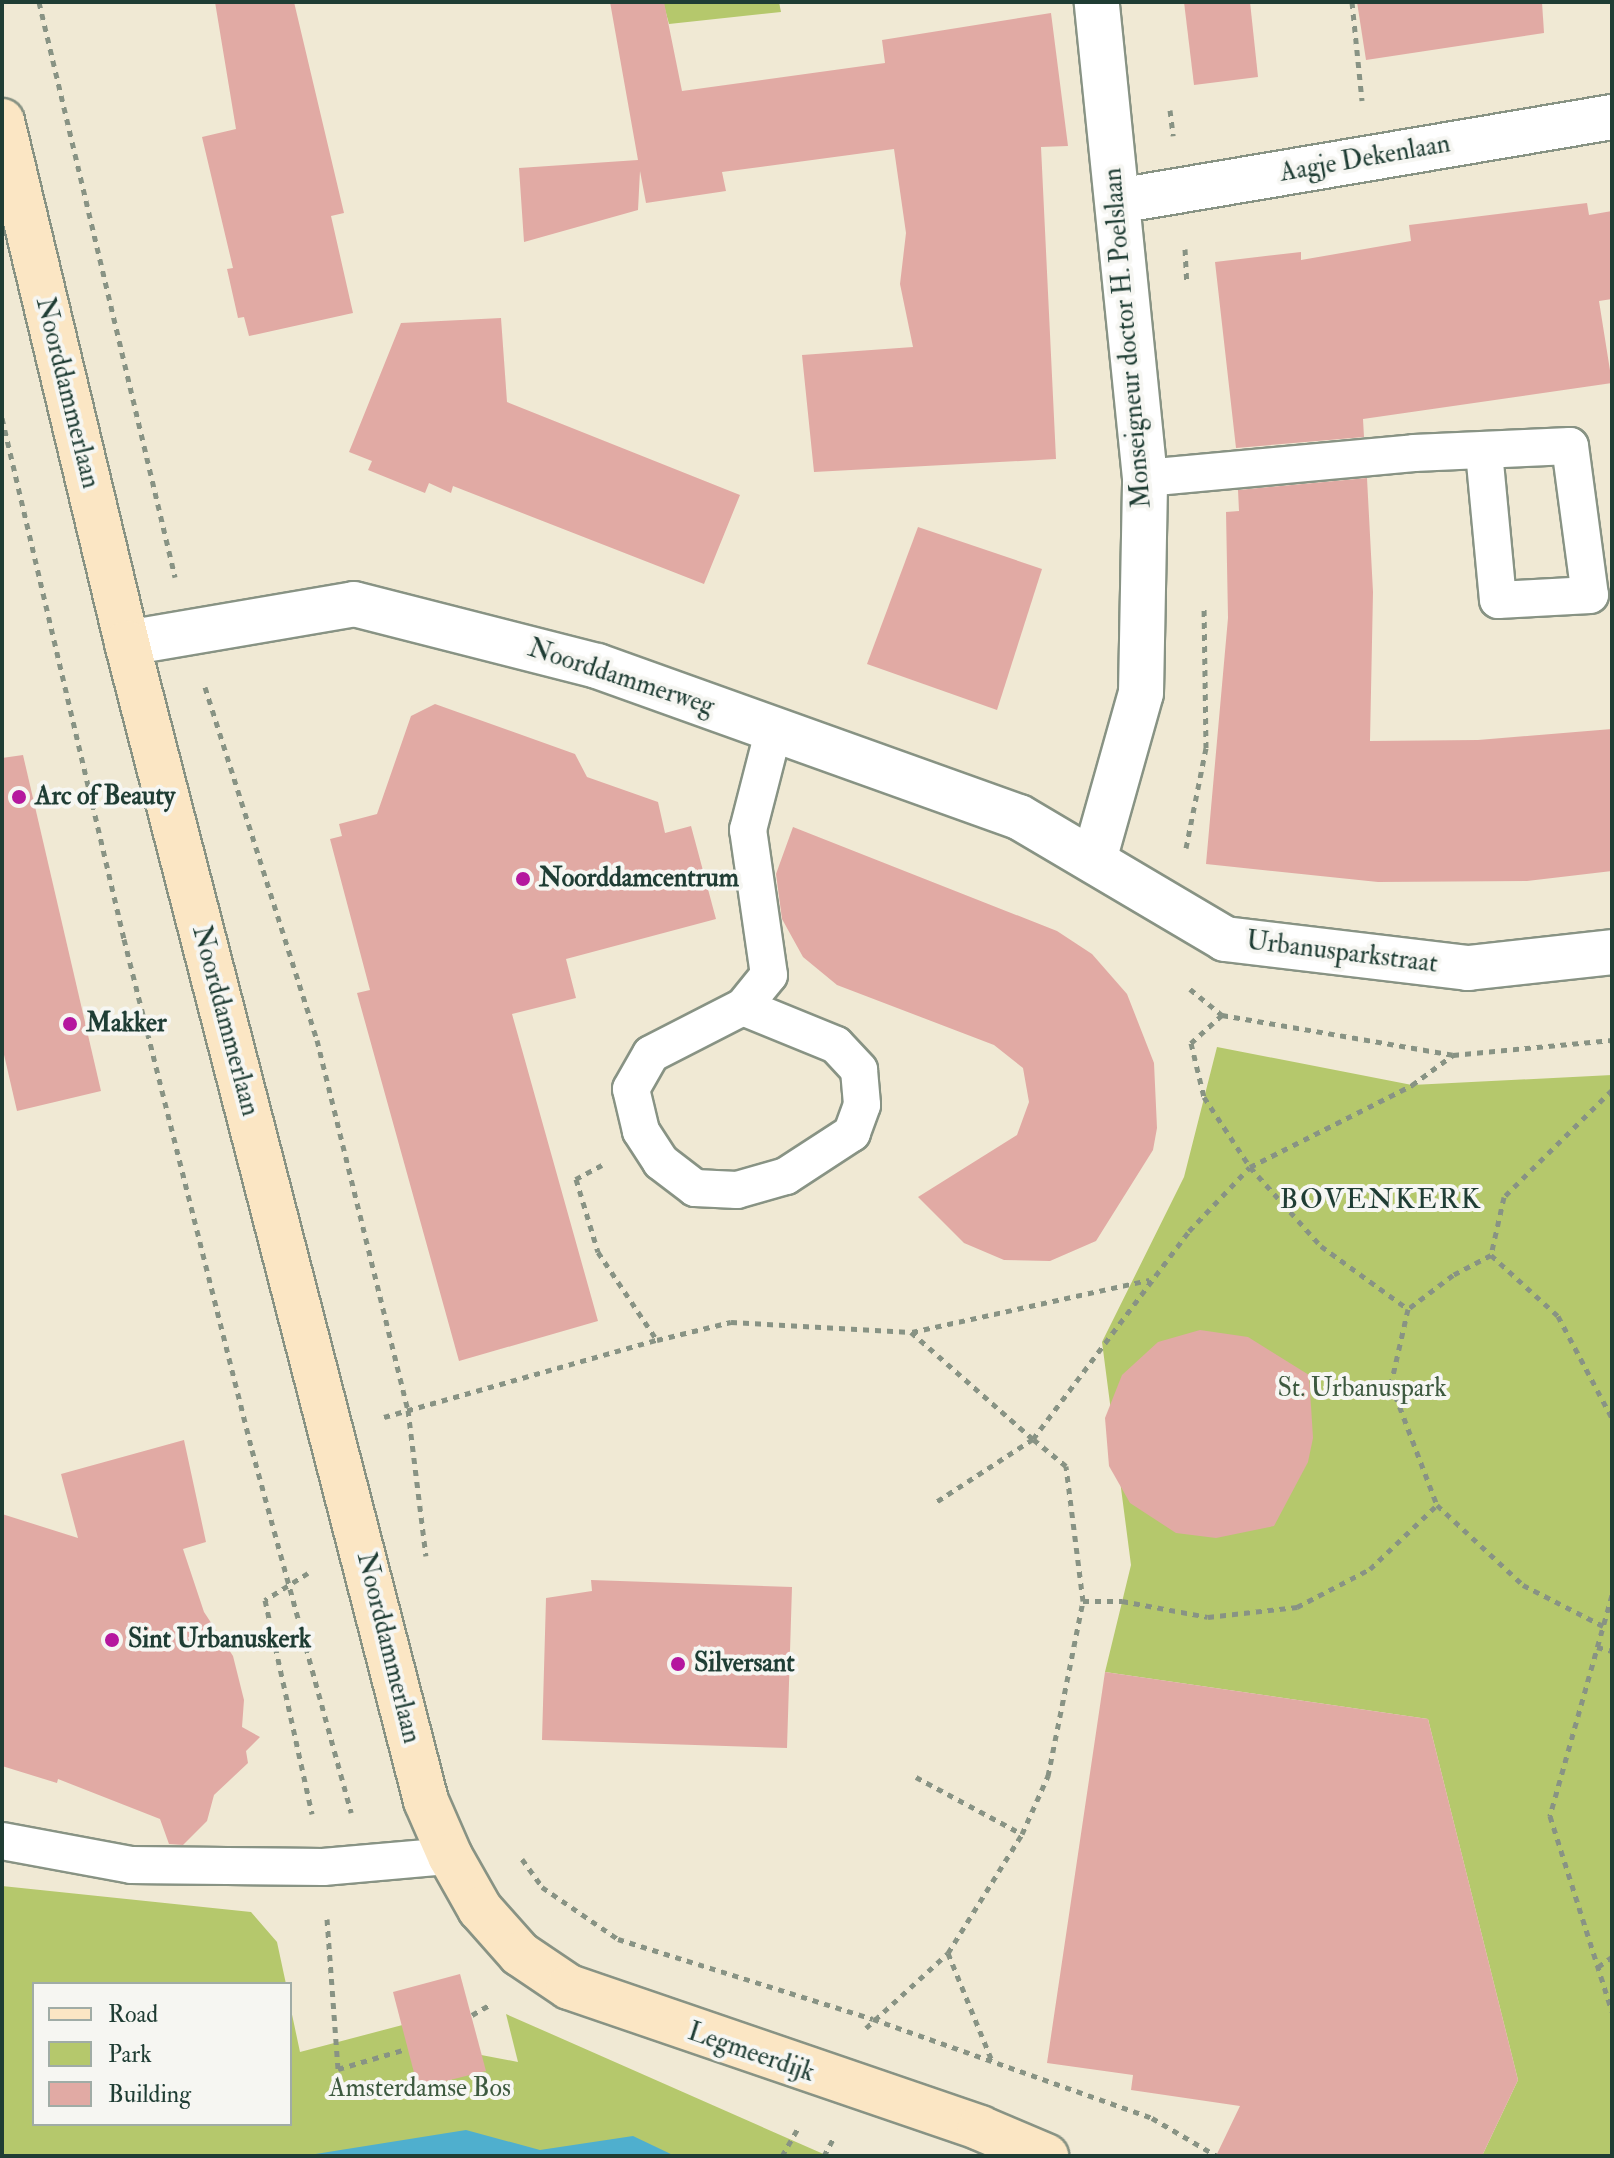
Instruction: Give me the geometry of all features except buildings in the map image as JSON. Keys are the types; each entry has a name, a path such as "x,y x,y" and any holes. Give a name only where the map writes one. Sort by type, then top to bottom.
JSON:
{"street":[{"name":"Monseigneur doctor H. Poelslaan","path":"1094,860 1141,693 1145,478 1097,2"},
{"name":"Aagje Dekenlaan","path":"1118,201 1612,117"},
{"name":"Noorddammerlaan","path":"2,121 127,643 426,1801 450,1856 480,1909"},
{"name":"Noorddammerweg","path":"127,643 354,604 597,666 1019,817 1094,860"},
{"name":"Urbanusparkstraat","path":"1094,860 1225,939 1468,968 1612,952"},
{"name":"Legmeerdijk","path":"480,1909 520,1954 569,1987 826,2079 980,2128 1046,2156"}],"lane":[{"path":"1145,478 1414,453 1484,453 1570,446 1590,595 1498,600 1484,453"},
{"path":"743,1007 836,1045 859,1070 862,1105 852,1133 786,1176 737,1190 695,1188 661,1162 648,1142 631,1089 651,1054 743,1007 769,975 748,830 774,729"},
{"path":"2,1841 131,1865 323,1867 450,1856"}],"path":[{"path":"39,2 188,632 317,1040 408,1410 427,1563"},
{"path":"1352,2 1368,158"},
{"path":"2,418 127,955 365,1863"},
{"path":"1222,1015 1191,1043 1204,1097 1250,1167 1321,1246 1408,1309"},
{"path":"933,1504 1033,1439 1151,1280 1250,1167 1412,1085 1453,1055"},
{"path":"1603,1626 1523,1585 1437,1505 1391,1384 1408,1309 1453,1275 1491,1255 1504,1197 1612,1090"},
{"path":"648,1142 576,1179 598,1252 657,1340"},
{"path":"1491,1255 1558,1316 1612,1418"},
{"path":"333,1433 657,1340 731,1322 911,1332 1151,1280"},
{"path":"826,2079 873,2019 948,1953 1022,1834 1048,1776 1083,1601 1066,1466 911,1332"},
{"path":"1083,1601 1122,1601 1208,1617 1297,1607 1370,1569 1437,1505"},
{"path":"362,1545 265,1600 323,1867 338,2069 403,2050"},
{"path":"1612,1595 1550,1816 1612,2011"},
{"path":"1597,1647 1612,1651"},
{"path":"916,1777 1022,1834"},
{"path":"517,1851 542,1887 618,1939 873,2019 1152,2118 1217,2156"},
{"path":"948,1953 993,2064 980,2128"},
{"path":"1598,1967 1612,1957"}],"green space":[{"path":"663,2 779,2 781,12 669,24"},
{"name":"St. Urbanuspark","path":"1217,1047 1412,1085 1612,1075 1612,2156 1482,2156 1518,2080 1428,1719 1105,1672 1131,1565 1102,1342 1184,1177"},
{"name":"Amsterdamse Bos","path":"2,1886 251,1912 277,1942 286,1982 32,1982 32,2126 292,2126 292,2014 300,2052 448,2013 476,2054 518,2062 506,2014 828,2156 2,2156"}],"water":[{"path":"466,2130 540,2150 633,2136 675,2156 303,2156"}],"place":[{"name":"Arc of Beauty","path":"19,797"},
{"name":"Noorddamcentrum","path":"523,879"},
{"name":"Makker","path":"70,1024"},
{"name":"Sint Urbanuskerk","path":"112,1640"},
{"name":"Silversant","path":"678,1664"}],"district":[{"name":"BOVENKERK","path":"1381,1200"}]}
